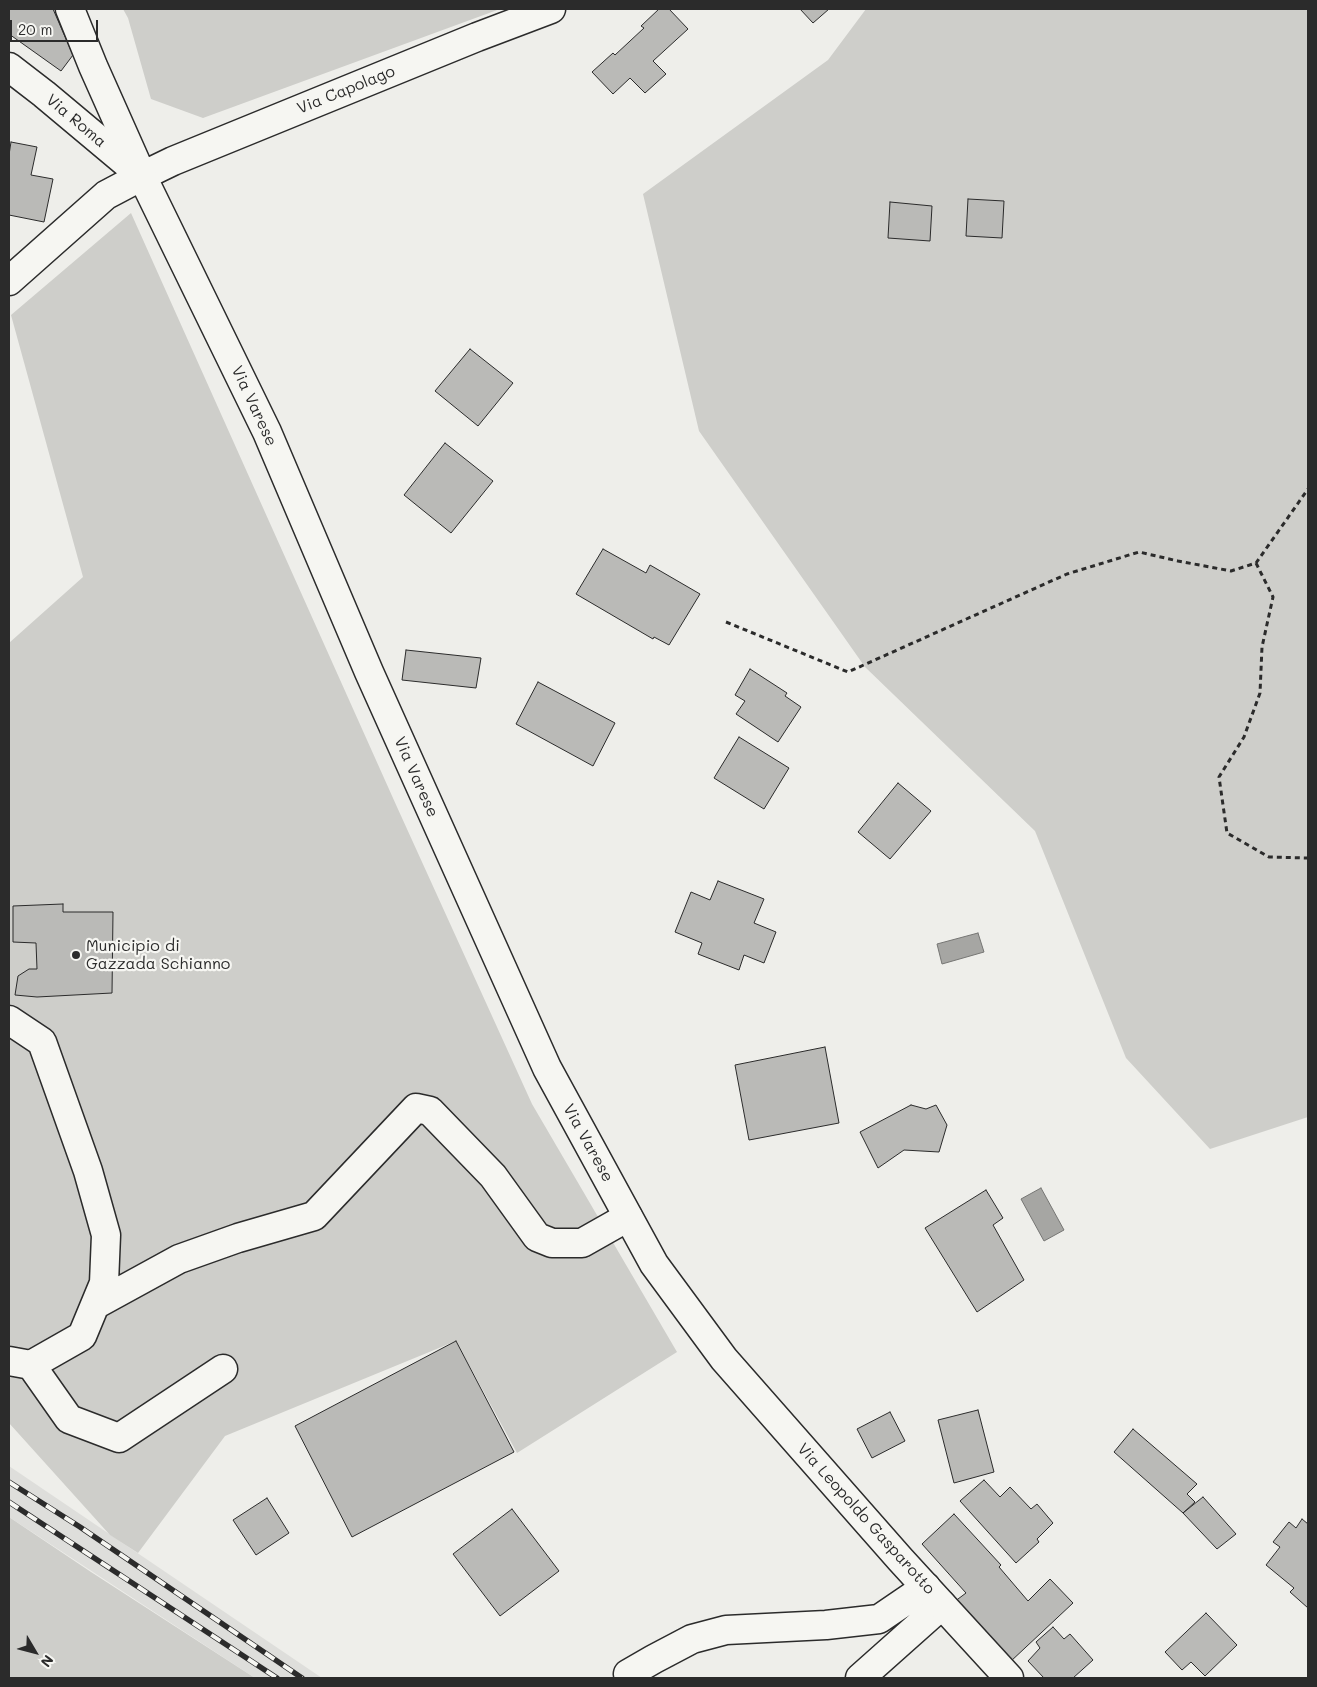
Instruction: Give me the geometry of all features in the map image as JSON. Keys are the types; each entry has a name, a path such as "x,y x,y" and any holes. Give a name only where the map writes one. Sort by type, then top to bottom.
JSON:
{"main road":[{"name":"Via Varese","path":"70,9 142,176 267,432 369,672 547,1068 654,1264 724,1359"},
{"name":"Via Capolago","path":"9,281 106,195 142,176 458,44 551,9"},
{"name":"Via Roma","path":"9,67 142,176"},
{"path":"9,1020 42,1042 88,1171 106,1235 104,1283 82,1336 20,1363 69,1419 119,1438 223,1369"},
{"path":"95,1305 179,1259 238,1238 314,1216 416,1108 430,1111 493,1176 537,1237 552,1243 582,1243 628,1217"},
{"name":"Via Leopoldo Gasparotto","path":"724,1359 1009,1678"},
{"path":"628,1674 654,1658 692,1639 726,1630 826,1625 879,1619 934,1596"},
{"path":"860,1678 934,1596"}],"path":[{"path":"726,622 848,672 1067,574 1139,552 1178,562 1231,571 1256,563 1308,489"},
{"path":"1256,563 1273,597 1262,647 1260,693 1244,737 1219,777 1227,833 1269,857 1308,858"}],"shaded area":[{"path":"123,9 500,9 203,118 151,99 128,18"},
{"path":"866,9 1308,9 1308,1117 1210,1149 1126,1058 1035,831 865,667 699,431 643,194 828,60"},
{"path":"131,213 532,1104 677,1352 517,1453 456,1341 225,1436 138,1553 110,1535 9,1423 9,643 83,577 11,315"},
{"path":"978,933 984,952 942,964 937,944"},
{"path":"1041,1188 1064,1230 1044,1241 1021,1199"},
{"path":"9,1466 322,1678 255,1678 9,1517"},
{"path":"9,1517 91,1572 255,1678 9,1678"}],"building":[{"path":"9,9 53,9 73,55 61,71 9,34"},
{"path":"659,9 669,9 688,29 653,61 666,74 645,93 630,78 613,94 592,72 613,53 615,55 644,28 641,26"},
{"path":"800,9 829,9 813,23"},
{"path":"11,142 37,147 31,175 53,179 44,222 9,215 9,155"},
{"path":"968,199 1004,201 1002,238 966,236"},
{"path":"890,202 932,206 930,241 888,238"},
{"path":"470,349 513,383 478,426 435,391"},
{"path":"445,443 493,481 451,533 404,495"},
{"path":"603,549 646,573 650,565 700,594 669,645 654,637 653,639 576,594"},
{"path":"406,650 481,658 476,688 402,680"},
{"path":"750,669 787,693 785,696 801,707 778,742 736,714 745,701 735,695"},
{"path":"538,682 615,723 593,766 516,724"},
{"path":"739,737 789,768 764,809 714,778"},
{"path":"898,783 931,811 890,859 858,832"},
{"path":"718,881 764,899 754,923 776,932 764,963 744,955 739,970 698,954 702,943 675,932 691,892 710,900"},
{"path":"63,904 63,912 113,912 112,993 37,997 15,995 18,976 29,969 37,969 36,943 13,942 13,906"},
{"path":"825,1047 839,1123 749,1140 735,1065"},
{"path":"911,1105 926,1109 936,1105 947,1125 939,1152 904,1150 878,1168 860,1132"},
{"path":"986,1190 1003,1218 993,1225 1024,1280 977,1312 925,1228"},
{"path":"456,1341 514,1452 352,1537 295,1426"},
{"path":"978,1410 994,1472 954,1483 938,1420"},
{"path":"890,1412 905,1441 872,1458 857,1429"},
{"path":"1133,1429 1197,1484 1187,1494 1195,1502 1183,1513 1114,1452"},
{"path":"984,1480 1000,1497 1010,1487 1031,1509 1037,1504 1053,1523 1037,1539 1039,1542 1016,1563 960,1501"},
{"path":"1203,1497 1236,1534 1217,1549 1183,1513"},
{"path":"267,1498 289,1533 256,1555 233,1520"},
{"path":"512,1509 559,1571 500,1616 453,1554"},
{"path":"954,1514 1001,1565 999,1567 1028,1601 1050,1579 1073,1603 1010,1662 954,1602 966,1593 922,1544"},
{"path":"1302,1519 1308,1524 1308,1608 1290,1592 1294,1588 1266,1565 1280,1547 1273,1542 1289,1522 1296,1528"},
{"path":"1206,1613 1237,1645 1205,1676 1191,1662 1182,1670 1165,1652"},
{"path":"1053,1627 1064,1639 1070,1634 1093,1660 1073,1678 1044,1678 1028,1661 1040,1648 1036,1642"}],"railway":[{"path":"9,1482 80,1527 302,1678"},
{"path":"9,1502 277,1678"}],"place":[{"name":"Municipio di Gazzada Schianno","path":"76,955"}]}
